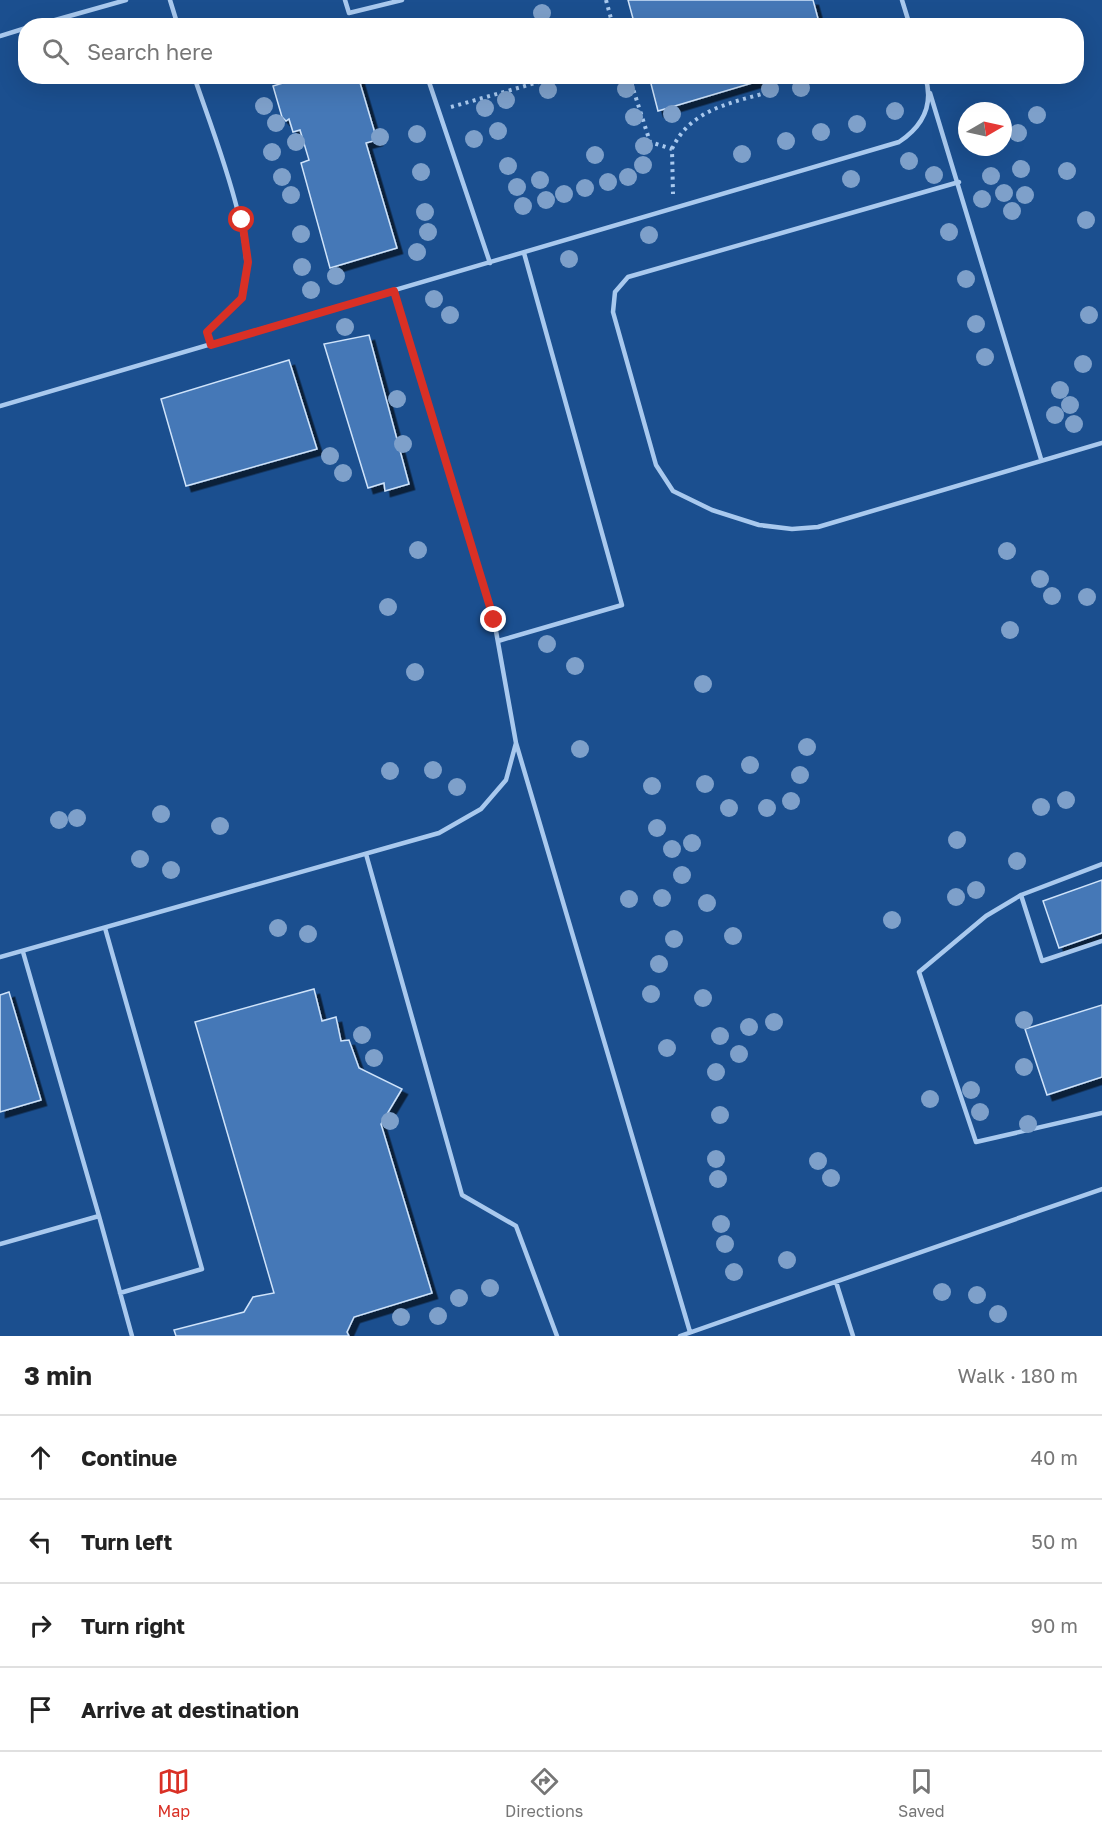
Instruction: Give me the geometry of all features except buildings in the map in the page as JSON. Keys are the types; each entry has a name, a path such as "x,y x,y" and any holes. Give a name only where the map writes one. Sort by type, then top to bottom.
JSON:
{"lane":[{"path":"62,18 126,0"},
{"path":"170,0 176,18"},
{"path":"345,0 349,13 402,0"},
{"path":"902,0 908,18"},
{"path":"0,36 18,30"},
{"path":"197,84 242,220 248,262 242,298 207,332 211,345"},
{"path":"430,84 490,263"},
{"path":"927,84 1041,459"},
{"path":"0,406 899,142 920,122 930,93"},
{"path":"958,182 628,277 615,292 613,312 656,465 673,491 711,510 759,525 792,529 818,527 1041,459 1102,443"},
{"path":"498,641 622,605 524,253"},
{"path":"394,291 494,620 516,743 690,1332"},
{"path":"0,957 439,833 481,809 506,780 516,743"},
{"path":"366,854 462,1195 516,1226 556,1336"},
{"path":"1102,864 1021,895 986,916 919,972 975,1142 1102,1113"},
{"path":"1021,895 1042,961 1102,941"},
{"path":"105,928 202,1269 120,1293"},
{"path":"23,952 132,1336"},
{"path":"680,1336 1102,1189"},
{"path":"0,1244 99,1216"},
{"path":"836,1282 853,1336"}],"path":[{"path":"606,0 612,18"},
{"path":"439,111 532,84"},
{"path":"632,84 650,142 672,149"},
{"path":"674,209 672,149 679,134 694,119 727,104 762,94"}],"route":[{"path":"242,220 248,262 242,298 207,332 211,345 394,291 494,620"}]}
